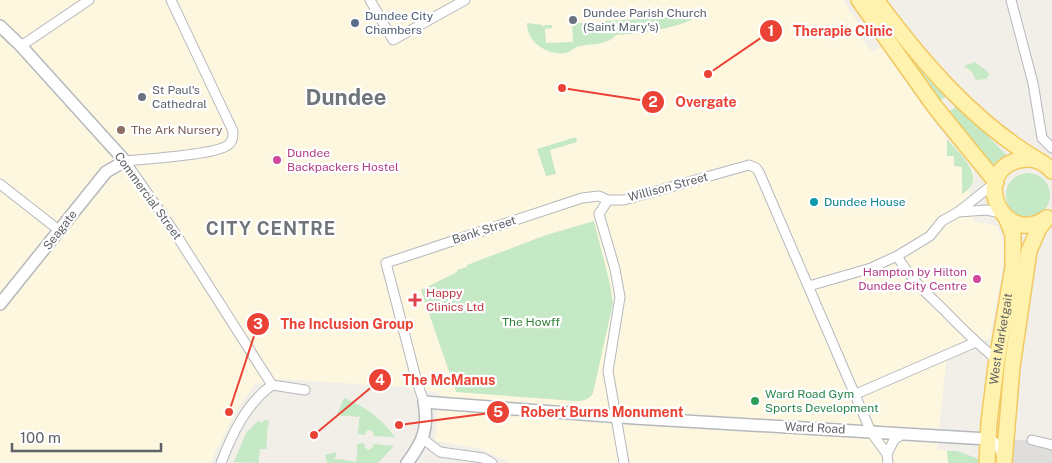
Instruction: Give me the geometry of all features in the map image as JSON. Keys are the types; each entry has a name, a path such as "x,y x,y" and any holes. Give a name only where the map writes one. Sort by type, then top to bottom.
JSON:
{"main road":[{"path":"859,0 935,107 996,182 1003,169 1014,162 1028,159 1048,167"},
{"path":"876,0 912,45 966,105 992,129 1048,167"},
{"name":"West Marketgait","path":"987,463 997,360 1014,256 1013,235 995,199 996,182"},
{"path":"1004,215 1016,223 1026,224 1037,223 1050,215"},
{"name":"West Marketgait","path":"1004,461 1012,367 1029,251 1039,228 1050,215"}],"street":[{"path":"21,46 88,0"},
{"path":"125,161 204,153 230,144 233,138 233,131 171,0"},
{"path":"370,0 394,40 462,1"},
{"path":"1011,0 1033,83 1042,138 1052,148"},
{"name":"Commercial Street","path":"0,26 21,46 125,161 175,233 272,385"},
{"name":"Seagate","path":"0,304 106,172 125,161"},
{"name":"Willison Street","path":"582,198 598,196 608,200 624,200 744,166 754,166 759,172 809,286"},
{"path":"888,459 871,432 809,286 871,268 895,257 930,236 942,221 958,212 996,182"},
{"path":"0,184 60,230"},
{"name":"Bank Street","path":"424,402 386,263 582,198"},
{"path":"608,200 599,214 615,269 620,297 608,371 624,463"},
{"path":"958,212 986,210 1004,215"},
{"path":"895,257 916,283 997,360"},
{"path":"856,394 976,342"},
{"path":"221,463 237,428 255,399 272,385 306,390"},
{"path":"407,463 423,439 426,414 424,402"},
{"name":"Ward Road","path":"424,402 988,439"},
{"path":"888,459 894,440 902,434"},
{"path":"423,439 440,452 482,458 492,463"},
{"path":"988,439 1000,447 1004,461"},
{"path":"1032,440 1052,445"}],"shaded area":[{"path":"0,0 843,0 862,29 863,34 861,37 872,52 881,47 939,129 973,171 974,180 969,189 974,222 991,224 997,227 1006,248 990,339 963,342 945,350 946,363 937,449 947,451 948,463 510,463 479,448 435,441 439,393 402,387 281,379 255,384 239,406 210,463 0,463"},
{"path":"1005,440 1032,440 1052,445 1052,463 1004,463"}],"green space":[{"path":"691,9 692,20 655,30 616,35 609,41 578,47 566,53 552,52 539,46 530,36 527,23 543,25 543,27 545,25 552,25 552,28 545,29 546,43 573,42 572,23 584,23 585,32 603,31 603,21 660,18 660,14 665,12 675,11 676,14 676,11"},
{"path":"911,60 948,95 938,102"},
{"path":"975,62 988,72 989,75 986,79 976,80 972,72 964,66"},
{"path":"958,105 1009,158 996,169 947,113"},
{"path":"576,137 577,142 550,150 556,174 546,176 537,149"},
{"path":"947,139 965,159 973,174 970,188 962,194 962,167 954,166 954,156 947,156"},
{"path":"1028,173 1040,177 1046,183 1050,195 1046,207 1040,213 1028,217 1016,213 1010,207 1006,195 1010,183 1016,177"},
{"name":"The Howff","path":"594,221 613,303 591,396 585,400 575,401 456,392 421,290 457,272 457,270 467,267 467,265 546,235"},
{"path":"344,398 372,414 395,437 374,436 371,430 366,431 365,435 358,434 359,419 361,419 359,416 337,415"},
{"path":"264,420 269,421 267,449 259,449 259,463 234,462 246,433 258,421 262,423"},
{"path":"364,443 365,448 369,450 374,444 394,446 378,463 327,463 325,455 336,452 336,457 334,458 336,460 356,462 357,444"},
{"path":"947,451 957,451 979,459 980,463 948,463"}],"place":[{"name":"Dundee Parish Church (Saint Mary's)","path":"573,20"},
{"name":"Dundee City Chambers","path":"355,23"},
{"name":"Therapie Clinic","path":"708,74"},
{"name":"Overgate","path":"562,88"},
{"name":"St Paul's Cathedral","path":"142,97"},
{"name":"The Ark Nursery","path":"121,130"},
{"name":"Dundee Backpackers Hostel","path":"277,160"},
{"name":"Dundee House","path":"814,202"},
{"name":"Hampton by Hilton Dundee City Centre","path":"977,279"},
{"name":"Happy Clinics Ltd","path":"415,300"},
{"name":"Ward Road Gym Sports Development","path":"755,401"},
{"name":"The Inclusion Group","path":"229,412"},
{"name":"Robert Burns Monument","path":"399,425"},
{"name":"The McManus","path":"314,435"}],"district":[{"name":"Dundee","path":"346,97"},
{"name":"CITY CENTRE","path":"271,229"}]}
